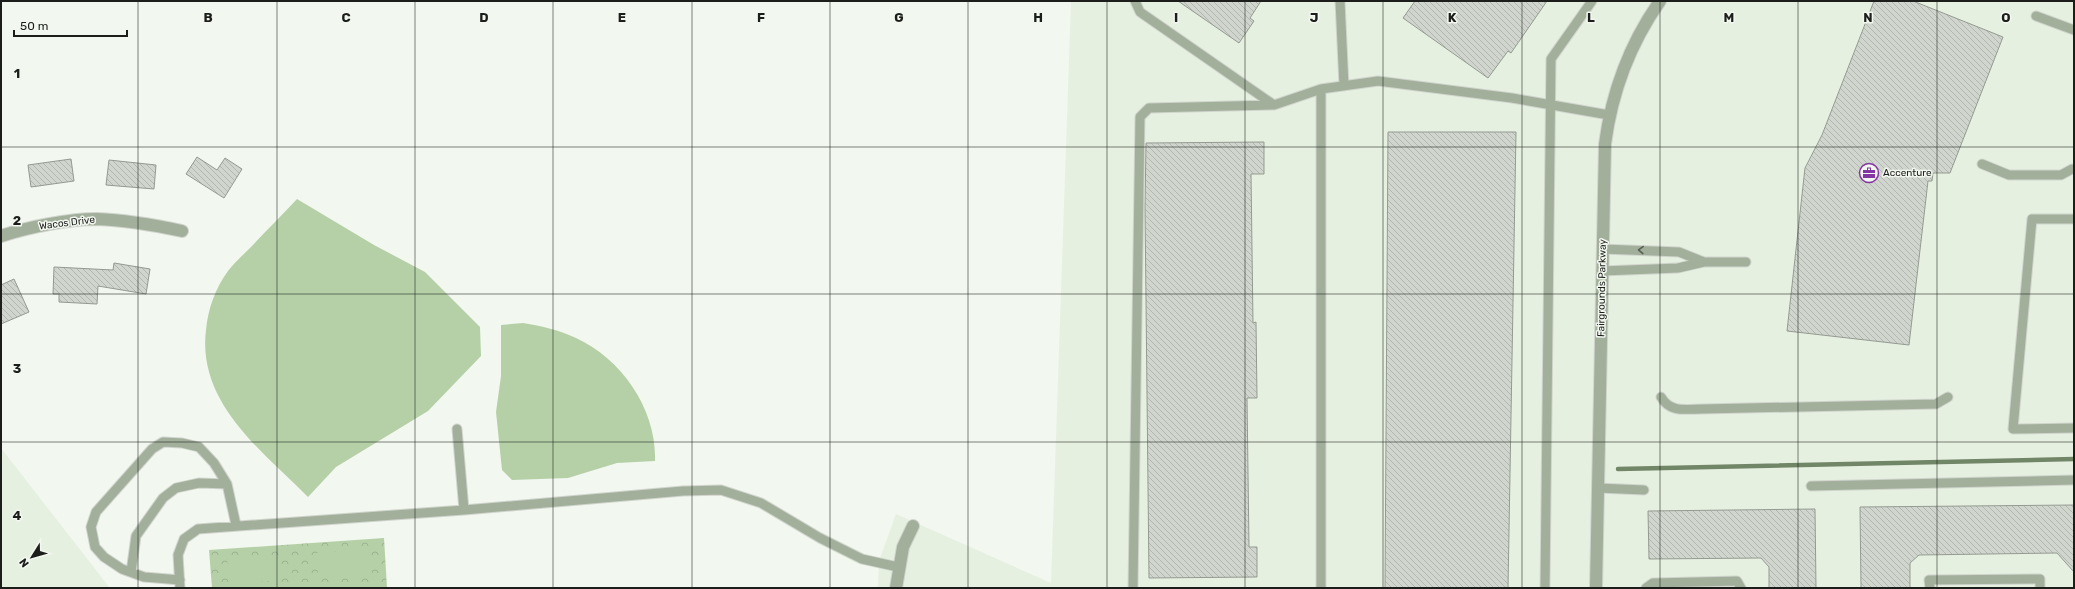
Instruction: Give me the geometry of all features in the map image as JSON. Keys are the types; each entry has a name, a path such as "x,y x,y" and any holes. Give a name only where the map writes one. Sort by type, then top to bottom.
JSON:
{"street":[{"name":"Fairgrounds Parkway","path":"1596,588 1605,144 1609,115 1616,87 1626,60 1639,34 1660,1"},
{"name":"Wacos Drive","path":"1,236 18,230 95,219 121,220 182,230"},
{"path":"896,588 898,567 903,547 913,526"}],"lane":[{"path":"1135,1 1140,12 1274,105"},
{"path":"1340,1 1344,86"},
{"path":"1545,588 1552,104 1551,59 1592,1"},
{"path":"2036,16 2074,30"},
{"path":"1133,588 1140,117 1149,108 1274,105 1321,89 1378,81 1552,104 1609,115"},
{"path":"1320,588 1321,89"},
{"path":"1982,164 2009,175 2061,175 2072,169"},
{"path":"2074,219 2032,219 2013,429 2074,428"},
{"path":"1602,249 1679,252 1704,262"},
{"path":"1602,271 1678,268 1704,262 1746,262"},
{"path":"1661,397 1665,404 1673,409 1702,409 1936,404 1948,397"},
{"path":"457,430 464,510"},
{"path":"236,525 227,484 214,463 199,446 163,442 152,449 96,512 91,527 95,547 104,557 131,572 144,577 180,584 178,556 184,539 198,529 236,525 464,510 683,491 721,490 761,502 820,538 862,559 898,567"},
{"path":"1811,486 2074,480"},
{"path":"131,572 136,536 163,498 176,488 199,483 227,484"},
{"path":"1598,488 1644,490"},
{"path":"1930,588 1929,580 2040,580 2040,588"},
{"path":"1646,588 1653,583 1737,582 1740,588"}],"shaded area":[{"path":"1071,1 2074,1 2074,588 878,588 879,561 896,514 1051,583"},
{"path":"1,448 110,588 1,588"}],"green space":[{"path":"297,199 374,245 425,272 480,327 481,356 428,411 336,467 308,497 271,462 236,424 222,403 212,380 206,356 206,330 208,314 223,278 233,265"},
{"path":"523,323 537,325 576,338 593,347 622,373 634,388 650,423 654,442 655,461 617,463 568,478 512,480 502,470 496,412 501,376 501,325"},
{"path":"384,538 387,588 212,588 209,550"},
{"path":"370,549 372,574 318,578 317,553"},
{"path":"280,555 282,580 229,584 227,559"},
{"path":"372,583 372,588 319,588 319,587"}],"building":[{"path":"1178,1 1261,1 1250,18 1254,21 1239,43"},
{"path":"1415,1 1547,1 1511,53 1508,51 1488,78 1403,18"},
{"name":"Accenture","path":"1874,1 1913,1 2003,37 1950,173 1933,173 1932,181 1928,181 1909,345 1787,331 1805,168 1822,135"},
{"path":"1388,132 1516,132 1508,588 1385,588"},
{"path":"1264,142 1264,174 1251,174 1253,323 1256,322 1257,398 1247,398 1249,547 1257,547 1257,577 1149,578 1145,207 1146,143"},
{"path":"197,157 217,170 225,158 242,169 224,198 186,174"},
{"path":"71,159 74,181 31,187 28,165"},
{"path":"109,160 156,165 154,189 106,185"},
{"path":"114,263 150,269 146,294 98,286 97,304 59,302 59,294 53,294 54,267 113,270"},
{"path":"14,279 29,312 1,324 1,285"},
{"path":"2074,505 2074,572 2057,553 1919,555 1910,563 1910,588 1861,588 1860,507"},
{"path":"1815,509 1816,588 1769,588 1769,567 1761,558 1649,559 1648,511"}],"waterway":[{"path":"1618,469 2074,459"}],"place":[{"name":"Accenture","path":"1869,173"}]}
